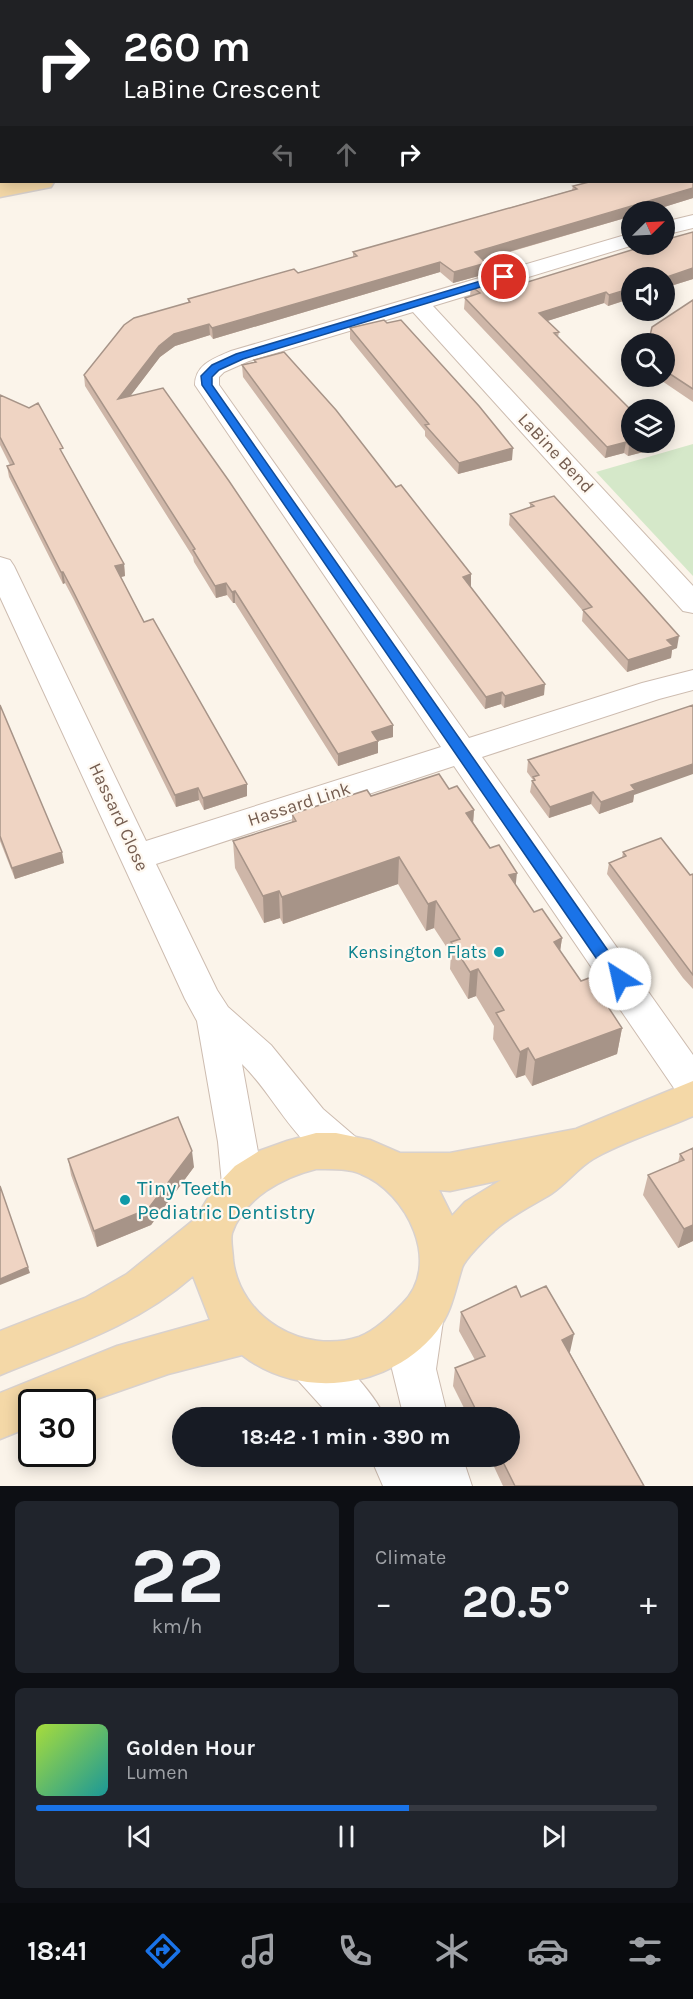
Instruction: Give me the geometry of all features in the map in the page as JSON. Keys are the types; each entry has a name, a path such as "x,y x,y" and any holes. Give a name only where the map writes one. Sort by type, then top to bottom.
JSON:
{"main road":[{"path":"0,190 38,183"},
{"path":"395,1171 450,1172 579,1146 693,1098"},
{"path":"441,1258 480,1216 547,1174 579,1146"},
{"path":"0,1353 129,1298 160,1277 211,1232 224,1209 243,1184 264,1167 289,1156 316,1151 344,1151 370,1158 395,1171 420,1195 436,1224 441,1258 436,1287 423,1314 393,1343 354,1360 310,1362 278,1354 248,1332 226,1308 212,1273 211,1232"},
{"path":"66,1389 117,1368 168,1352 248,1332"},
{"path":"0,1416 18,1409"}],"street":[{"path":"675,227 693,221"},
{"path":"621,242 240,356 215,367 207,376 207,385 693,1086"},
{"name":"LaBine Bend","path":"418,303 693,604"},
{"name":"Hassard Close","path":"0,566 12,619 137,857 203,999 215,1018 258,1056 309,1121 344,1151"},
{"path":"462,752 653,690 693,680"},
{"name":"Hassard Link","path":"137,857 462,752"},
{"name":"Hassard Close","path":"215,1018 222,1072 237,1129 243,1184"},
{"path":"423,1314 414,1369 423,1407"},
{"path":"310,1362 353,1407"},
{"path":"398,1467 408,1486"},
{"path":"442,1467 449,1486"}],"green space":[{"path":"693,444 693,576 596,472 662,453 675,453 675,449"}],"building":[{"path":"585,183 693,183 693,188 649,201 621,201 621,209 475,252 486,263 454,272 440,262 212,328 209,324 174,334 159,346 118,399 163,388 229,481 393,725 372,732 378,741 338,754 235,591 232,592 226,583 215,586 193,550 195,549 84,375 124,325 134,318 190,302 188,299 294,269 298,273 357,256 353,252 577,189 573,186"},
{"path":"693,232 693,268 675,274 675,267 621,267 621,291 609,295 606,292 539,313 559,332 554,333 621,400 621,443 607,447 465,298 480,293 471,286 501,277 506,283 513,281 518,285 621,253 675,255 675,237"},
{"path":"693,300 693,389 675,377 675,333 651,333 652,327 661,321 675,321 675,312"},
{"path":"384,320 387,323 401,320 479,406 513,448 459,463 425,425 429,424 350,328"},
{"path":"284,352 336,410 396,487 401,485 471,574 463,577 545,684 505,696 502,692 486,697 242,365"},
{"path":"0,395 29,408 38,403 63,448 60,449 124,564 115,566 144,622 153,619 247,784 203,798 198,788 175,795 72,589 7,466 14,464 0,437"},
{"path":"554,496 679,636 667,640 673,646 628,660 583,610 592,607 510,514 534,506 530,503"},
{"path":"0,705 62,852 12,868 0,836"},
{"path":"693,705 693,764 631,785 635,790 601,802 593,792 550,807 532,781 535,780 533,777 539,775 528,760"},
{"name":"Kensington Flats","path":"439,774 449,789 457,786 474,810 466,813 490,848 499,845 517,873 509,875 534,912 542,909 562,938 554,942 581,981 589,978 622,1028 535,1060 528,1048 520,1052 496,1013 504,1010 478,969 470,972 451,942 460,939 436,901 428,904 399,857 282,897 279,891 263,896 233,841 296,821 292,814 367,790 371,796"},
{"path":"661,838 690,875 693,874 693,975 609,863 626,856 623,852"},
{"name":"Tiny Teeth Pediatric Dentistry","path":"178,1117 192,1151 148,1209 94,1231 68,1159"},
{"path":"693,1148 693,1225 684,1229 648,1175 684,1160 680,1154"},
{"path":"0,1186 28,1267 0,1279"},
{"path":"516,1286 521,1297 546,1286 574,1334 562,1340 644,1486 515,1486 506,1467 520,1467 520,1407 474,1407 455,1368 485,1356 461,1312"}],"place":[{"name":"Kensington Flats","path":"499,952"},
{"name":"Tiny Teeth Pediatric Dentistry","path":"125,1200"}],"route":[{"path":"504,277 240,356 215,367 207,376 207,385 620,979"}]}
